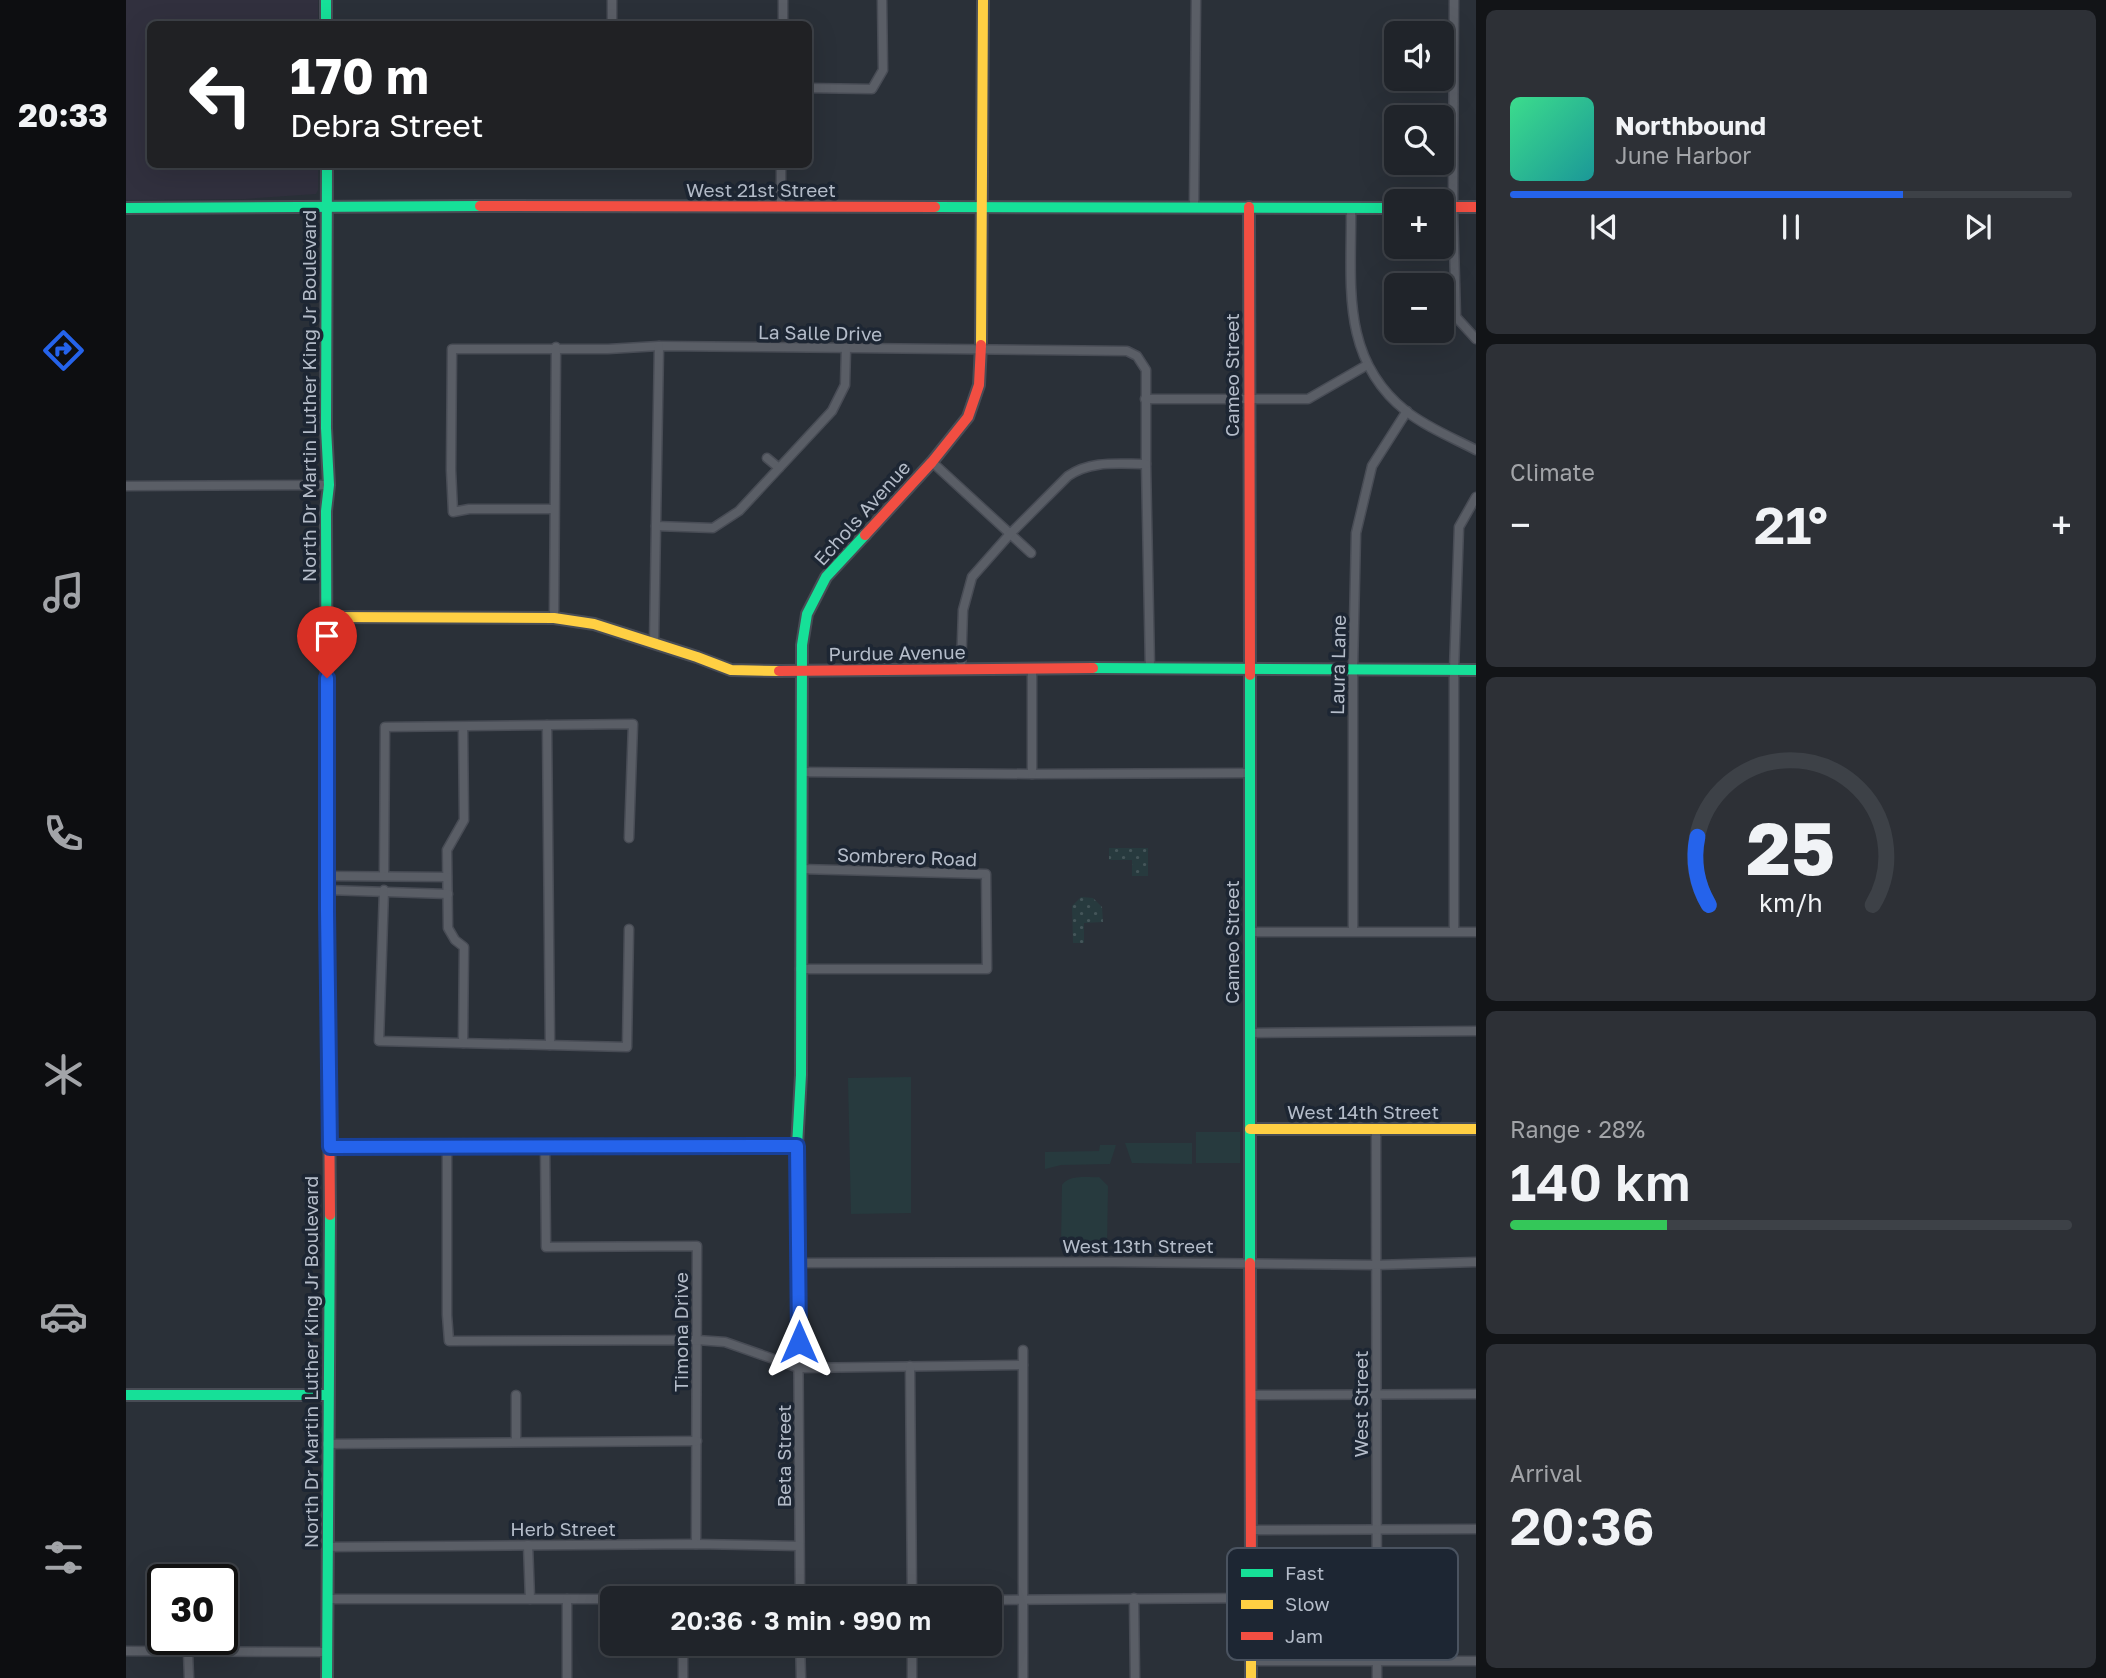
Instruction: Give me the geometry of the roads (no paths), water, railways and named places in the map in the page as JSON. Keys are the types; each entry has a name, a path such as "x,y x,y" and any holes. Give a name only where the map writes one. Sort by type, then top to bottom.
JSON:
{"street":[{"path":"326,0 326,21"},
{"path":"612,0 612,21"},
{"path":"783,0 783,21"},
{"path":"812,88 872,89 883,71 882,0"},
{"name":"Echols Avenue","path":"797,1146 801,1074 801,671 807,614 826,577 932,462 968,417 979,385 983,0"},
{"path":"1194,207 1196,0"},
{"path":"1448,189 1454,0"},
{"name":"North Dr Martin Luther King Jr Boulevard","path":"327,168 327,890 330,1147 327,1678"},
{"path":"781,168 781,207"},
{"name":"Cameo Street","path":"1249,207 1251,1548"},
{"path":"1351,207 1352,315 1360,349 1367,365 1391,396 1407,411 1476,450"},
{"path":"1454,208 1476,207"},
{"name":"West 21st Street","path":"126,208 1384,208"},
{"path":"1451,259 1456,317 1476,339"},
{"path":"654,643 659,346"},
{"name":"La Salle Drive","path":"554,509 469,509 453,513 452,349 608,349 659,346 1127,351 1137,356 1146,370 1150,668"},
{"path":"554,618 556,347"},
{"path":"656,526 713,528 739,511 832,411 845,385 846,349"},
{"path":"1145,399 1308,399 1367,365"},
{"name":"Laura Lane","path":"1353,931 1356,533 1372,466 1407,411"},
{"path":"767,458 779,468"},
{"path":"932,462 1031,553"},
{"path":"961,669 963,610 972,577 1010,534 1077,470 1096,464 1146,464"},
{"path":"126,486 328,485"},
{"path":"1454,931 1454,670 1459,527 1476,497"},
{"name":"Purdue Avenue","path":"327,617 554,618 594,624 731,670 1476,670"},
{"path":"1032,669 1032,774"},
{"path":"384,875 385,727 633,724 629,838"},
{"path":"547,726 550,1045"},
{"path":"463,727 464,820 447,850 448,928 455,940 464,947 463,1043"},
{"path":"801,772 1250,773"},
{"name":"Sombrero Road","path":"800,969 986,969 986,874 801,869"},
{"path":"327,876 447,877"},
{"path":"327,890 448,894"},
{"path":"384,890 379,1041 385,1042 627,1047 629,929"},
{"path":"1250,932 1476,932"},
{"path":"1250,1033 1476,1031"},
{"name":"West 14th Street","path":"1250,1129 1476,1129"},
{"name":"West Street","path":"1376,1129 1377,1548"},
{"path":"447,1146 449,1341 725,1342 799,1368 1023,1365"},
{"name":"Timona Drive","path":"545,1146 546,1247 697,1246 696,1544"},
{"path":"330,1147 797,1146"},
{"name":"Beta Street","path":"797,1146 800,1586"},
{"name":"West 13th Street","path":"799,1263 1251,1262 1264,1265 1376,1265 1476,1262"},
{"path":"1023,1350 1023,1678"},
{"path":"910,1366 912,1586"},
{"path":"1251,1395 1476,1394"},
{"path":"126,1395 328,1395"},
{"path":"516,1395 516,1441"},
{"path":"327,1444 696,1441"},
{"path":"1251,1530 1476,1529"},
{"name":"Herb Street","path":"327,1547 696,1544 799,1546"},
{"path":"528,1545 530,1599"},
{"path":"1134,1598 1135,1678"},
{"path":"1002,1600 1227,1598"},
{"path":"327,1599 600,1599"},
{"path":"567,1599 567,1678"},
{"path":"126,1651 147,1651"},
{"path":"238,1652 327,1652"},
{"path":"188,1655 188,1678"},
{"path":"683,1656 683,1678"},
{"path":"800,1656 801,1678"},
{"path":"912,1656 912,1678"},
{"path":"1251,1661 1476,1661"},
{"name":"Cameo Street","path":"1251,1661 1251,1678"},
{"name":"West Street","path":"1377,1661 1377,1678"}]}
